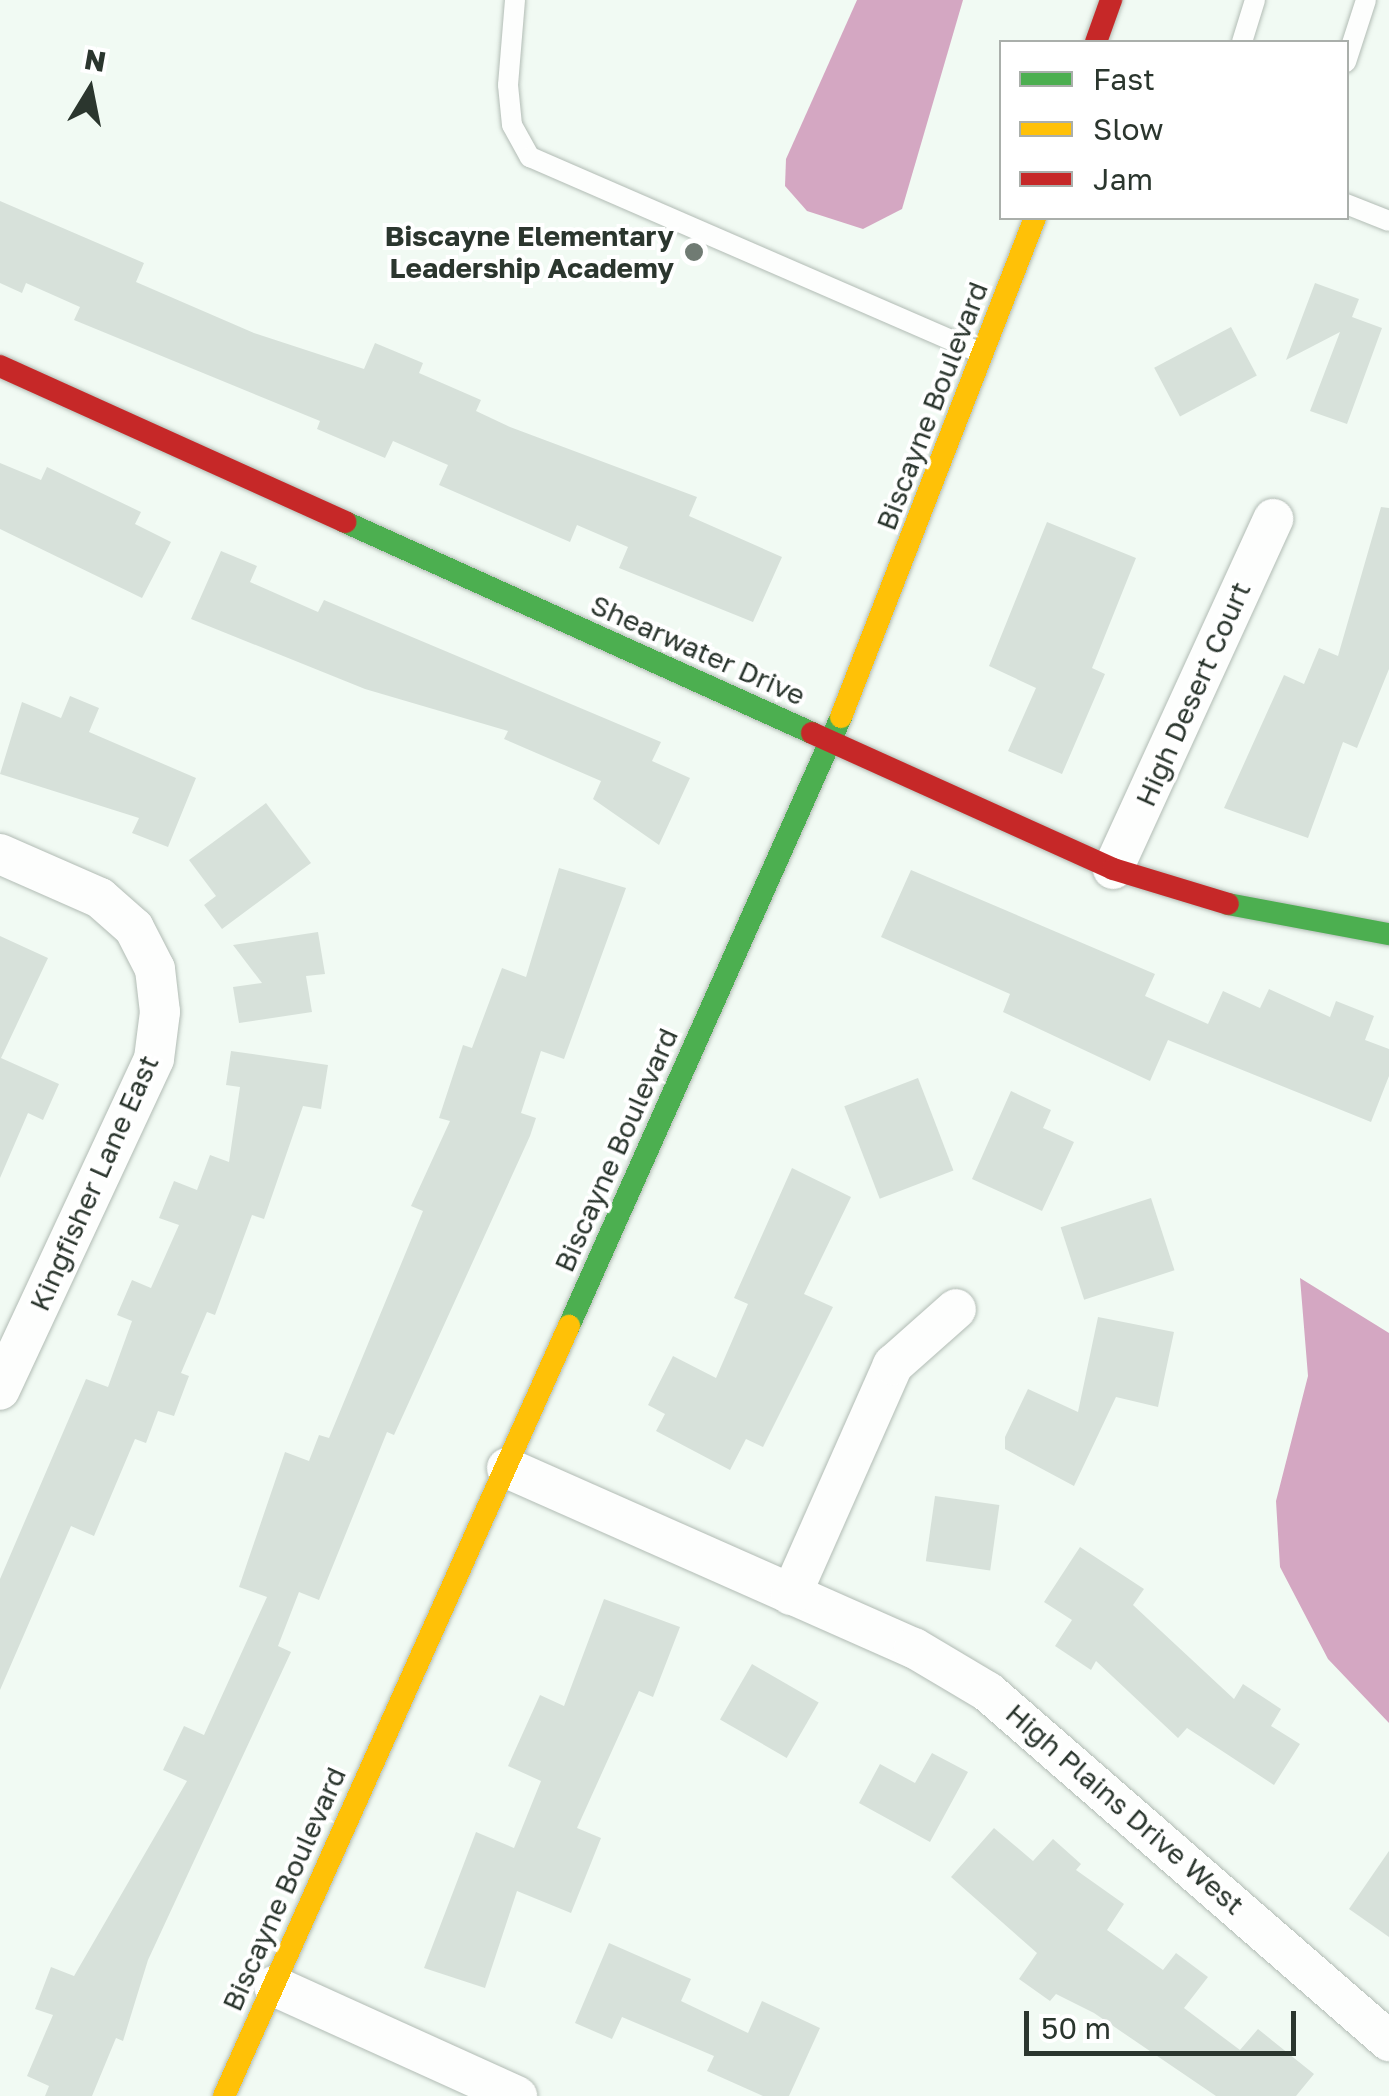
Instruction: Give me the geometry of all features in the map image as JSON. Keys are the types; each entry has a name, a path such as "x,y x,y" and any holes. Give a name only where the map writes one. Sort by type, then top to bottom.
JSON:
{"street":[{"path":"1097,40 1110,0"},
{"name":"Biscayne Boulevard","path":"224,2096 831,743 985,356 1034,220"},
{"name":"Shearwater Drive","path":"0,366 1113,870 1177,894 1389,934"},
{"name":"High Desert Court","path":"1113,870 1273,519"},
{"name":"Kingfisher Lane East","path":"0,854 100,898 134,928 155,970 154,1059 0,1390"},
{"path":"791,1595 893,1365 956,1309"},
{"name":"High Plains Drive West","path":"506,1468 791,1595 988,1692 1389,2040"},
{"path":"274,1986 517,2096"}],"lane":[{"path":"515,0 508,85 512,125 530,157 985,356"},
{"path":"1243,40 1255,0"},
{"path":"1349,53 1366,0"},
{"path":"1349,205 1389,221"}],"shaded area":[{"path":"857,0 963,0 902,209 863,229 807,211 785,186 786,159"},
{"path":"1300,1278 1389,1333 1389,1723 1328,1659 1280,1567 1276,1501 1308,1376"}],"building":[{"path":"0,201 144,263 136,282 254,333 364,369 375,343 423,363 419,373 481,400 476,411 697,497 689,516 782,557 753,622 619,568 628,547 577,525 570,542 439,485 448,465 393,441 385,458 317,429 320,421 74,320 80,307 26,283 22,293 0,283"},
{"path":"1315,283 1359,299 1352,317 1382,328 1347,424 1310,411 1340,332 1286,360"},
{"path":"1231,327 1257,376 1180,416 1154,368"},
{"path":"0,463 41,480 47,467 141,512 135,524 171,542 142,598 0,529"},
{"path":"1381,507 1389,508 1389,669 1357,748 1343,742 1308,838 1224,808 1284,675 1304,684 1319,648 1338,656"},
{"path":"1047,522 1136,558 1092,668 1105,674 1062,774 1008,751 1036,688 989,666"},
{"path":"221,551 257,566 250,582 318,612 324,600 661,742 652,761 690,778 659,845 593,799 601,781 504,739 508,731 365,689 191,619"},
{"path":"70,696 99,708 89,732 196,778 168,847 132,833 139,818 0,774 22,702 61,718"},
{"path":"266,803 311,863 222,929 204,905 216,896 189,860"},
{"path":"559,868 626,888 564,1059 541,1051 521,1113 536,1118 530,1136 394,1435 387,1432 319,1600 299,1592 278,1646 291,1652 148,1960 123,2041 116,2038 92,2096 45,2096 49,2086 27,2076 53,2015 35,2009 51,1967 74,1976 187,1781 163,1770 184,1726 204,1735 267,1597 239,1587 285,1452 309,1461 319,1435 329,1438 423,1211 411,1206 450,1121 439,1118 463,1045 472,1048 502,968 526,977"},
{"path":"911,870 1155,974 1145,996 1208,1024 1223,991 1260,1008 1269,989 1330,1017 1336,1001 1374,1016 1365,1040 1389,1049 1389,1076 1371,1122 1168,1040 1150,1081 1003,1012 1010,994 881,937"},
{"path":"318,932 325,974 306,976 312,1012 239,1023 233,987 262,983 233,945"},
{"path":"0,936 48,958 1,1058 59,1084 43,1120 28,1113 0,1178"},
{"path":"231,1051 328,1065 321,1109 303,1106 264,1219 252,1215 215,1315 207,1312 181,1373 189,1376 174,1416 158,1411 146,1443 135,1439 94,1536 71,1526 0,1690 0,1579 86,1379 108,1387 132,1321 117,1315 132,1280 151,1288 179,1225 159,1218 174,1181 197,1190 210,1155 229,1162 240,1087 226,1085"},
{"path":"918,1078 953,1170 880,1199 844,1106"},
{"path":"1011,1091 1051,1110 1043,1128 1074,1142 1042,1211 972,1179"},
{"path":"792,1168 851,1197 804,1294 833,1307 763,1447 746,1439 730,1470 656,1431 665,1414 648,1405 673,1356 716,1378 748,1304 734,1298"},
{"path":"1151,1198 1174,1270 1084,1300 1061,1227"},
{"path":"1098,1317 1174,1332 1158,1407 1116,1397 1074,1486 1005,1449 1005,1437 1028,1389 1078,1412"},
{"path":"935,1496 999,1505 990,1570 926,1561"},
{"path":"1080,1547 1144,1589 1133,1605 1234,1699 1243,1684 1281,1709 1271,1726 1300,1744 1274,1785 1187,1728 1178,1738 1096,1661 1091,1670 1055,1646 1072,1620 1044,1602"},
{"path":"604,1599 680,1627 653,1697 639,1691 577,1828 601,1838 571,1913 517,1891 485,1988 424,1968 476,1832 514,1848 541,1781 508,1766 540,1695 564,1706"},
{"path":"752,1664 819,1702 787,1758 720,1719"},
{"path":"932,1753 968,1772 930,1842 859,1803 880,1764 915,1783"},
{"path":"994,1828 1033,1861 1053,1839 1081,1864 1076,1870 1124,1904 1107,1930 1163,1970 1176,1953 1208,1977 1184,2008 1240,2050 1258,2029 1314,2074 1296,2096 1216,2096 1094,2013 1056,1994 1050,2001 1019,1979 1037,1953 951,1877"},
{"path":"1389,1851 1389,1937 1349,1909"},
{"path":"609,1943 691,1979 681,2001 748,2033 762,2001 820,2028 789,2096 763,2096 707,2071 714,2056 622,2017 612,2039 575,2023"}],"traffic: fast":[{"path":"345,522 812,733"},
{"path":"569,1326 841,717"},
{"path":"1228,904 1389,934"}],"traffic: slow":[{"path":"841,717 1034,220"},
{"path":"224,2096 569,1326"}],"traffic: jam":[{"path":"1097,40 1111,0"},
{"path":"0,366 345,522"},
{"path":"812,733 1113,869 1228,904"}],"place":[{"name":"Biscayne Elementary Leadership Academy","path":"694,252"}]}
